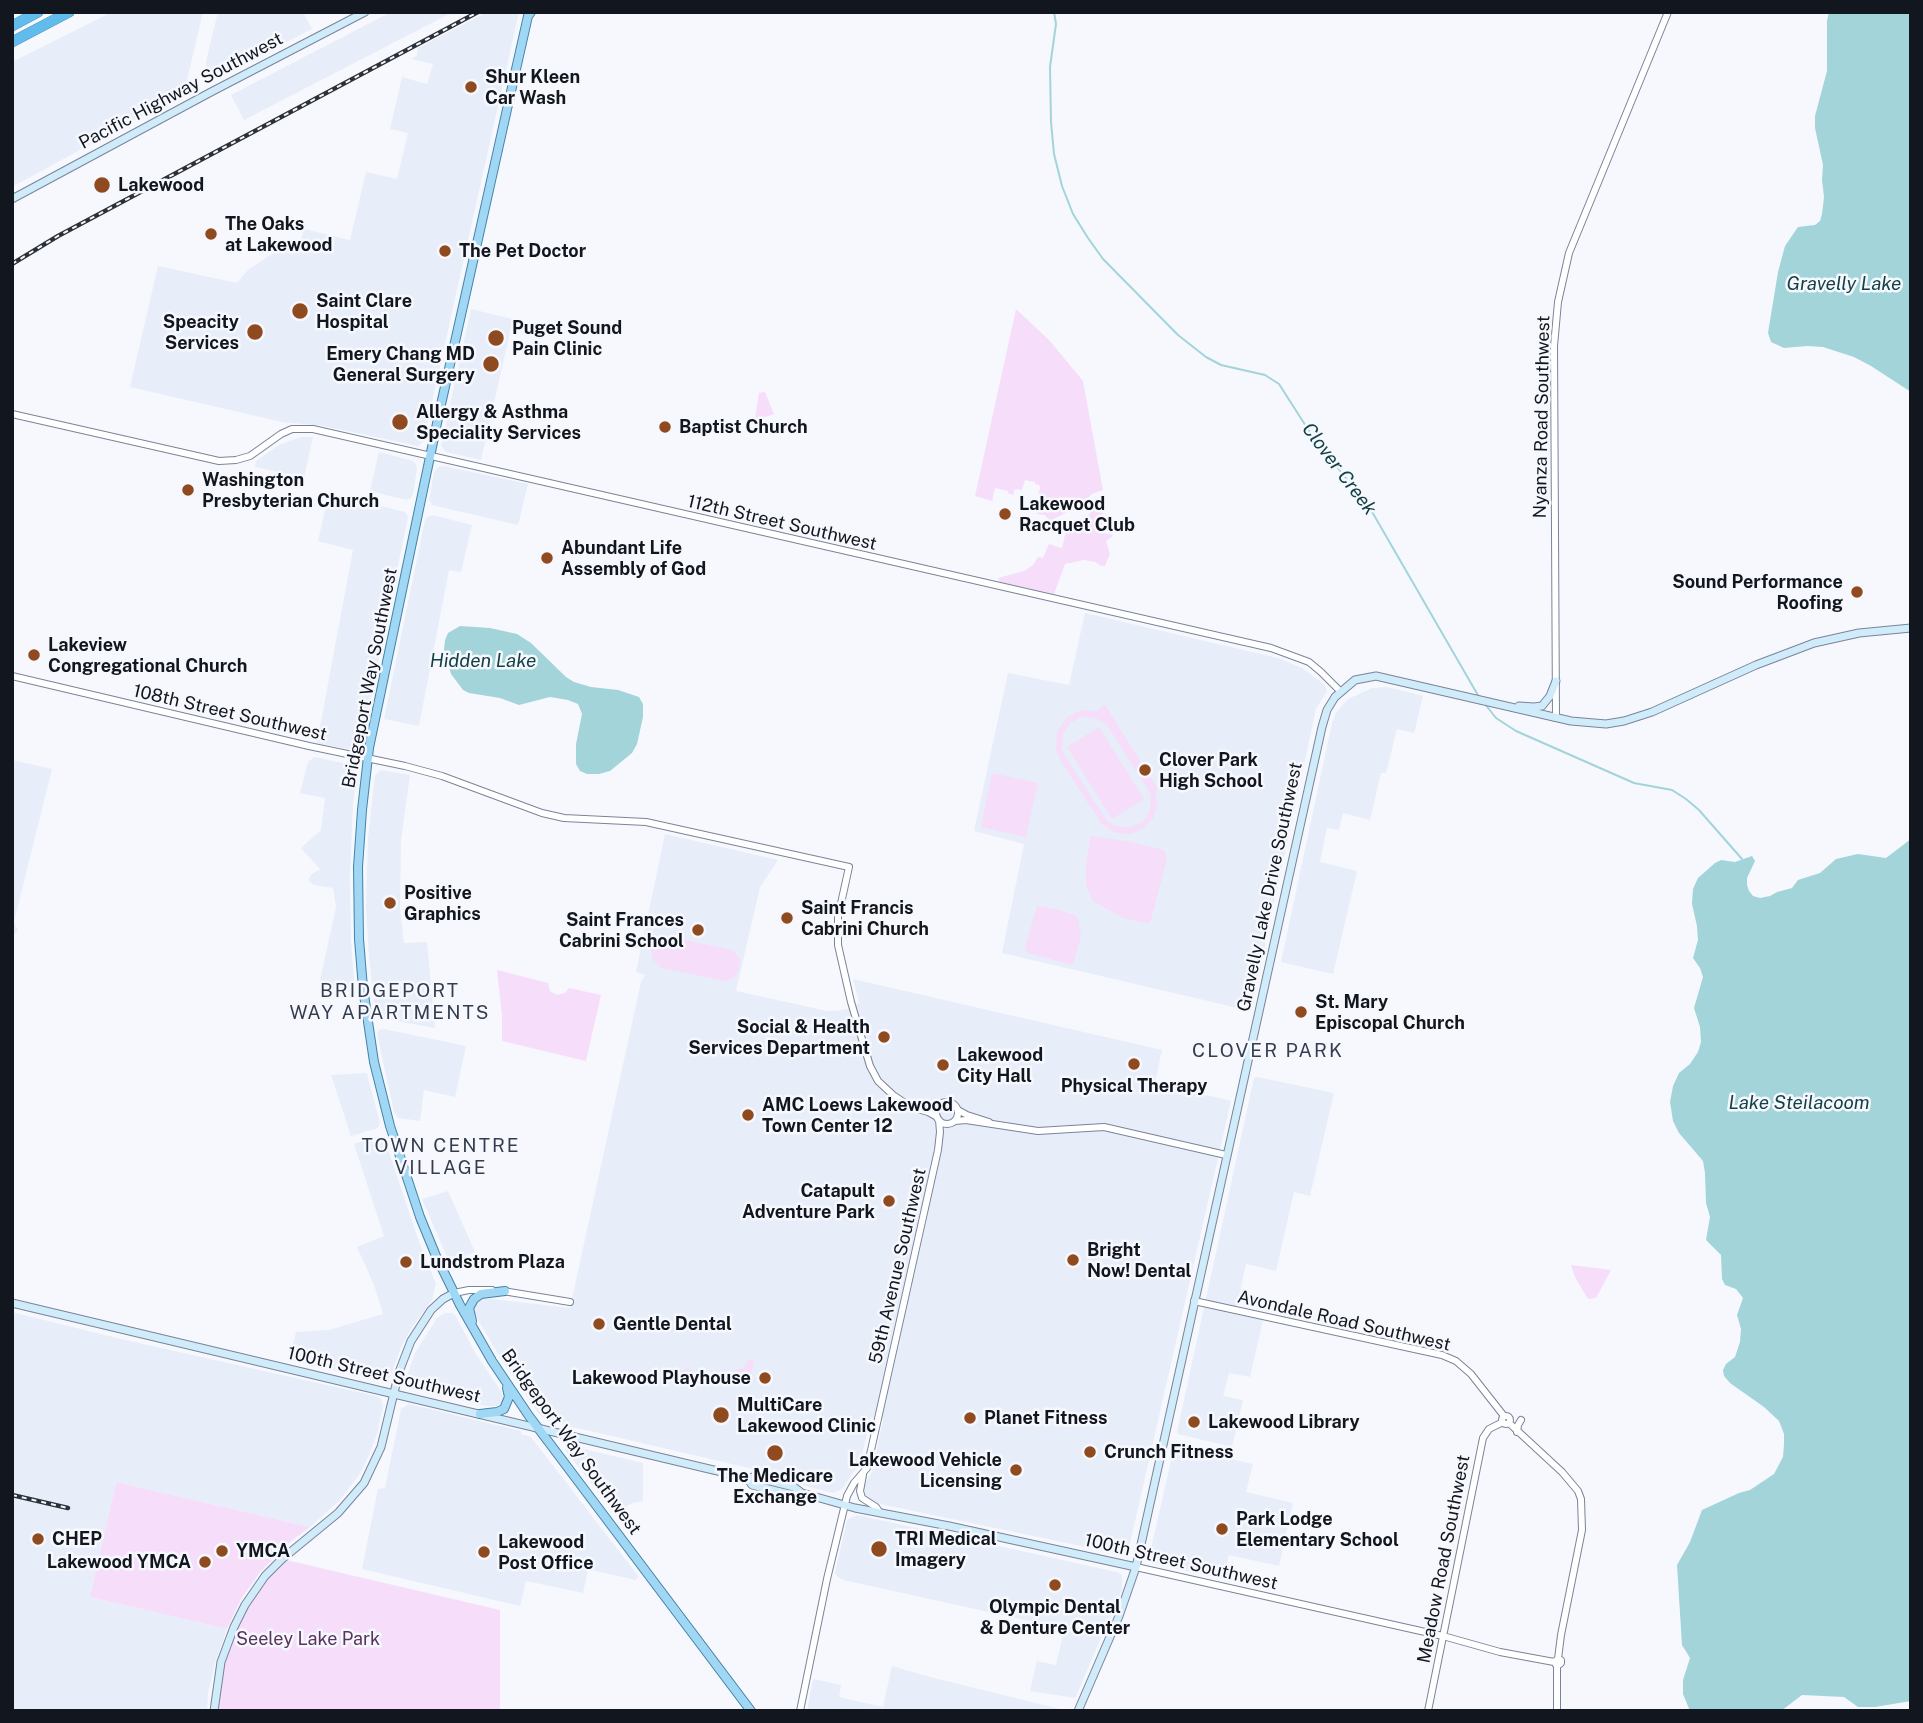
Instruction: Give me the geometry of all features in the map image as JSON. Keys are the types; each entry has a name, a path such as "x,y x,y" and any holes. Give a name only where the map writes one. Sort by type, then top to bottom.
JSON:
{"highway":[{"path":"12,26 38,12"},
{"path":"12,42 69,12"}],"main road":[{"name":"Pacific Highway Southwest","path":"12,199 365,12"},
{"name":"Bridgeport Way Southwest","path":"529,13 429,456 368,759 360,827 358,907 361,966 372,1053 385,1108 412,1195 436,1256 474,1330 536,1427 751,1711"},
{"path":"1340,691 1355,680 1376,676 1556,718 1600,724 1624,722 1814,643 1859,633 1911,628"},
{"path":"1501,705 1542,705 1550,696 1556,681"},
{"name":"Gravelly Lake Drive Southwest","path":"1078,1711 1119,1616 1136,1567 1323,722 1327,709 1340,691"},
{"path":"474,1330 469,1308 472,1301 481,1294 505,1291"},
{"path":"214,1711 221,1662 245,1605 265,1576 338,1513 358,1491 384,1437 405,1355 415,1333 435,1306 454,1293"},
{"name":"100th Street Southwest","path":"12,1303 747,1478 752,1485 793,1495 802,1493 880,1513 1136,1567"},
{"path":"480,1414 497,1412 506,1406 508,1394 501,1376"}],"street":[{"name":"Nyanza Road Southwest","path":"1556,718 1554,346 1559,294 1569,253 1668,12"},
{"name":"112th Street Southwest","path":"12,414 226,462 245,458 281,434 297,428 313,429 1271,648 1309,662 1340,691"},
{"name":"108th Street Southwest","path":"12,676 442,776 542,813 564,818 646,822 849,867 837,922 841,959 870,1066 878,1082 900,1100"},
{"path":"900,1100 944,1124 966,1120 1045,1131 1100,1127 1226,1155"},
{"path":"900,1100 929,1107 951,1103 967,1115 994,1124"},
{"path":"938,1119 937,1111 940,1105"},
{"path":"952,1123 958,1116 958,1110"},
{"name":"59th Avenue Southwest","path":"800,1711 847,1496 867,1468 938,1150 938,1119"},
{"name":"59th Avenue Southwest","path":"938,1150 952,1123"},
{"path":"454,1293 475,1289 505,1291 570,1302"},
{"name":"Avondale Road Southwest","path":"1195,1301 1442,1355 1456,1361 1471,1374 1505,1421 1578,1490 1582,1503 1582,1531 1556,1662 1557,1711"},
{"path":"1517,1432 1521,1420"},
{"name":"Meadow Road Southwest","path":"1428,1711 1483,1438 1489,1429 1505,1421"},
{"path":"867,1468 861,1495 880,1513"},
{"name":"100th Street Southwest","path":"1136,1567 1444,1636 1500,1652 1556,1662"}],"shaded area":[{"path":"112,12 203,12 184,93 12,187 12,62"},
{"path":"218,12 303,12 312,29 215,79 207,74 206,61"},
{"path":"391,12 453,12 244,120 231,95"},
{"name":"Saint Clare Hospital","path":"487,12 519,12 423,442 418,446 323,426 282,422 130,387 158,266 237,283 248,270 272,254 299,247 304,229 350,240 366,172 397,179 408,133 390,129 402,77 427,84 433,64 411,59 417,56 418,48"},
{"path":"471,309 513,319 481,460 446,452 441,446"},
{"path":"301,437 313,437 304,477 255,467 256,461 279,445"},
{"path":"379,452 416,464 411,498 406,500 370,491"},
{"path":"443,466 528,484 518,525 432,505 429,500 434,472"},
{"path":"329,493 405,512 408,517 361,744 353,750 317,743 353,550 318,541"},
{"path":"432,515 472,525 461,572 449,570 419,726 384,719 425,520"},
{"name":"Clover Park High School","path":"1085,613 1278,658 1302,668 1325,685 1327,691 1316,709 1251,1011 1002,953 1024,844 974,831 1008,673 1069,685"},
{"path":"1387,687 1423,696 1414,733 1397,729 1386,773 1381,773 1370,820 1343,813 1339,830 1327,828 1320,862 1357,871 1333,974 1281,962 1332,723 1336,713 1348,699 1372,688"},
{"path":"314,757 352,765 357,773 350,877 355,993 319,985 336,907 333,888 314,885 308,880 320,869 301,848 321,830 325,798 300,793 308,762"},
{"path":"12,760 52,769 14,922 18,930 12,937"},
{"path":"381,770 410,775 401,840 400,908 404,943 427,942 435,1028 379,1018 375,1011 366,908 368,838 375,775"},
{"path":"665,834 778,860 760,887 736,991 836,1011 859,1003 853,979 1162,1050 1155,1083 1231,1101 1128,1552 1124,1555 875,1503 866,1498 863,1487 872,1472 883,1420 871,1417 860,1463 842,1489 833,1493 771,1473 547,1421 539,1414 498,1354 474,1313 473,1309 479,1299 570,1308 641,982 645,975 636,972"},
{"path":"384,1029 466,1046 455,1097 424,1090 420,1121 398,1118 394,1112 377,1034"},
{"path":"367,1073 380,1123 378,1128 351,1136 331,1075"},
{"path":"1254,1078 1334,1093 1310,1196 1294,1192 1276,1271 1246,1264 1235,1314 1263,1320 1250,1377 1229,1373 1223,1396 1243,1400 1232,1447 1177,1432"},
{"path":"379,1136 385,1140 436,1284 432,1300 401,1347 390,1378 382,1381 289,1360 296,1332 329,1330 383,1314 374,1285 357,1247 384,1236 354,1144"},
{"path":"448,1191 475,1252 449,1262 422,1199"},
{"path":"12,1312 381,1399 383,1406 377,1434 359,1475 339,1501 310,1527 116,1482 90,1597 227,1629 215,1663 207,1711 12,1711"},
{"path":"445,1313 455,1315 476,1354 502,1393 504,1400 498,1406 485,1406 406,1385 415,1353 437,1318"},
{"path":"409,1404 521,1431 521,1434 531,1437 639,1577 635,1580 588,1569 583,1593 526,1581 520,1606 362,1569 378,1489 385,1488 401,1409"},
{"path":"567,1445 643,1463 643,1501 632,1503 616,1514 565,1450"},
{"name":"Park Lodge Elementary School","path":"1174,1447 1253,1464 1246,1492 1293,1503 1279,1566 1229,1555 1223,1579 1148,1562"},
{"path":"857,1515 1122,1575 1122,1590 1075,1698 1030,1691 1037,1661 1056,1665 1063,1635 1062,1628 838,1577 835,1573 847,1520"},
{"path":"892,1666 1068,1711 807,1711 813,1679 841,1685 839,1697 883,1707"}],"green space":[{"path":"1016,309 1049,340 1083,381 1103,490 1092,494 1084,502 1083,499 1075,501 1077,507 1050,521 1045,515 1035,511 1043,510 1046,497 1038,495 1040,488 1035,482 1025,480 1022,490 1015,489 1013,495 995,488 992,501 975,496"},
{"path":"765,392 774,414 755,418 759,393"},
{"path":"1097,505 1104,515 1103,533 1113,536 1106,541 1110,554 1105,566 1084,560 1065,564 1054,594 1000,582 998,578 1024,571 1033,565 1038,557 1043,558 1049,544 1062,548 1066,531 1089,515"},
{"path":"1105,705 1158,789 1154,817 1142,829 1132,834 1115,833 1101,823 1060,760 1056,749 1057,732 1066,718 1081,710 1098,709","holes":["1082,717 1096,718 1107,725 1151,796 1150,810 1139,824 1121,827 1106,819 1065,756 1062,748 1063,734 1070,723"]},
{"path":"1099,727 1144,799 1112,819 1067,747"},
{"path":"992,773 1038,783 1026,837 981,827"},
{"path":"1091,836 1164,850 1167,858 1150,924 1123,918 1093,901 1086,885"},
{"path":"1037,906 1075,915 1081,936 1073,965 1028,953 1025,947"},
{"path":"667,936 732,950 740,959 739,971 726,981 661,968 653,960 651,950 655,941"},
{"path":"497,970 548,983 550,991 557,995 565,993 569,988 601,995 586,1061 502,1041"},
{"path":"1571,1265 1611,1270 1596,1298 1589,1299 1586,1296"},
{"path":"750,1359 754,1361 750,1376 742,1383 699,1380 681,1372 688,1368 712,1379 722,1374 732,1382 732,1371 744,1368"},
{"path":"116,1482 310,1527 289,1543 261,1571 241,1599 227,1629 90,1597"},
{"name":"Seeley Lake Park","path":"282,1559 500,1610 500,1711 214,1711 218,1676 239,1616"}],"water":[{"name":"Gravelly Lake","path":"1829,12 1911,12 1911,392 1854,357 1823,347 1784,348 1771,342 1768,333 1785,246 1798,227 1815,225 1822,214 1823,165 1815,116 1827,71"},
{"name":"Hidden Lake","path":"460,626 490,628 517,634 531,643 574,682 639,697 643,704 643,717 637,744 632,753 610,771 587,774 580,771 576,764 576,744 582,714 578,704 550,697 519,705 463,690 451,674 444,650 448,633"},
{"name":"Lake Steilacoom","path":"1911,839 1911,1701 1858,1707 1844,1697 1802,1695 1781,1711 1690,1711 1683,1694 1683,1680 1690,1658 1682,1645 1677,1565 1690,1542 1702,1510 1750,1490 1774,1474 1783,1457 1784,1444 1784,1434 1779,1421 1724,1376 1723,1370 1735,1357 1740,1342 1741,1329 1737,1315 1743,1298 1736,1289 1725,1285 1722,1279 1721,1255 1706,1240 1710,1217 1706,1203 1703,1161 1679,1133 1673,1121 1670,1102 1673,1086 1679,1073 1690,1064 1698,1052 1701,1042 1694,1008 1703,977 1693,958 1698,940 1692,904 1693,889 1698,878 1715,863 1721,860 1735,862 1752,856 1755,861 1747,878 1749,891 1760,898 1770,896 1792,888 1798,880 1820,873 1836,859 1858,854 1886,858"}],"waterway":[{"name":"Clover Creek","path":"1054,12 1056,24 1050,67 1054,154 1073,214 1103,259 1178,335 1221,365 1265,375 1279,384 1311,434 1371,510 1479,697"},
{"name":"Clover Creek","path":"1485,704 1496,718 1516,731 1634,783 1672,790 1699,810 1742,859"}],"railway":[{"path":"12,264 58,236 478,12"},
{"path":"12,1495 68,1508"}],"place":[{"name":"Shur Kleen Car Wash","path":"471,87"},
{"name":"Lakewood","path":"102,185"},
{"name":"The Oaks at Lakewood","path":"211,234"},
{"name":"The Pet Doctor","path":"445,251"},
{"name":"Saint Clare Hospital","path":"300,311"},
{"name":"Speacity Services","path":"255,332"},
{"name":"Puget Sound Pain Clinic","path":"496,338"},
{"name":"Emery Chang MD General Surgery","path":"491,364"},
{"name":"Allergy & Asthma Speciality Services","path":"400,422"},
{"name":"Baptist Church","path":"665,427"},
{"name":"Washington Presbyterian Church","path":"188,490"},
{"name":"Lakewood Racquet Club","path":"1005,514"},
{"name":"Abundant Life Assembly of God","path":"547,558"},
{"name":"Sound Performance Roofing","path":"1857,592"},
{"name":"Lakeview Congregational Church","path":"34,655"},
{"name":"Clover Park High School","path":"1145,770"},
{"name":"Positive Graphics","path":"390,903"},
{"name":"Saint Francis Cabrini Church","path":"787,918"},
{"name":"Saint Frances Cabrini School","path":"698,930"},
{"name":"St. Mary Episcopal Church","path":"1301,1012"},
{"name":"Social & Health Services Department","path":"884,1037"},
{"name":"Physical Therapy","path":"1134,1064"},
{"name":"Lakewood City Hall","path":"943,1065"},
{"name":"AMC Loews Lakewood Town Center 12","path":"748,1115"},
{"name":"Catapult Adventure Park","path":"889,1201"},
{"name":"Bright Now! Dental","path":"1073,1260"},
{"name":"Lundstrom Plaza","path":"406,1262"},
{"name":"Gentle Dental","path":"599,1324"},
{"name":"Lakewood Playhouse","path":"765,1378"},
{"name":"MultiCare Lakewood Clinic","path":"721,1415"},
{"name":"Planet Fitness","path":"970,1418"},
{"name":"Lakewood Library","path":"1194,1422"},
{"name":"Crunch Fitness","path":"1090,1452"},
{"name":"The Medicare Exchange","path":"775,1453"},
{"name":"Lakewood Vehicle Licensing","path":"1016,1470"},
{"name":"Park Lodge Elementary School","path":"1222,1529"},
{"name":"CHEP","path":"38,1539"},
{"name":"TRI Medical Imagery","path":"879,1549"},
{"name":"YMCA","path":"222,1551"},
{"name":"Lakewood Post Office","path":"484,1552"},
{"name":"Lakewood YMCA","path":"205,1562"},
{"name":"Olympic Dental & Denture Center","path":"1055,1585"}],"district":[{"name":"BRIDGEPORT WAY APARTMENTS","path":"390,1002"},
{"name":"CLOVER PARK","path":"1268,1051"},
{"name":"TOWN CENTRE VILLAGE","path":"441,1157"}]}
